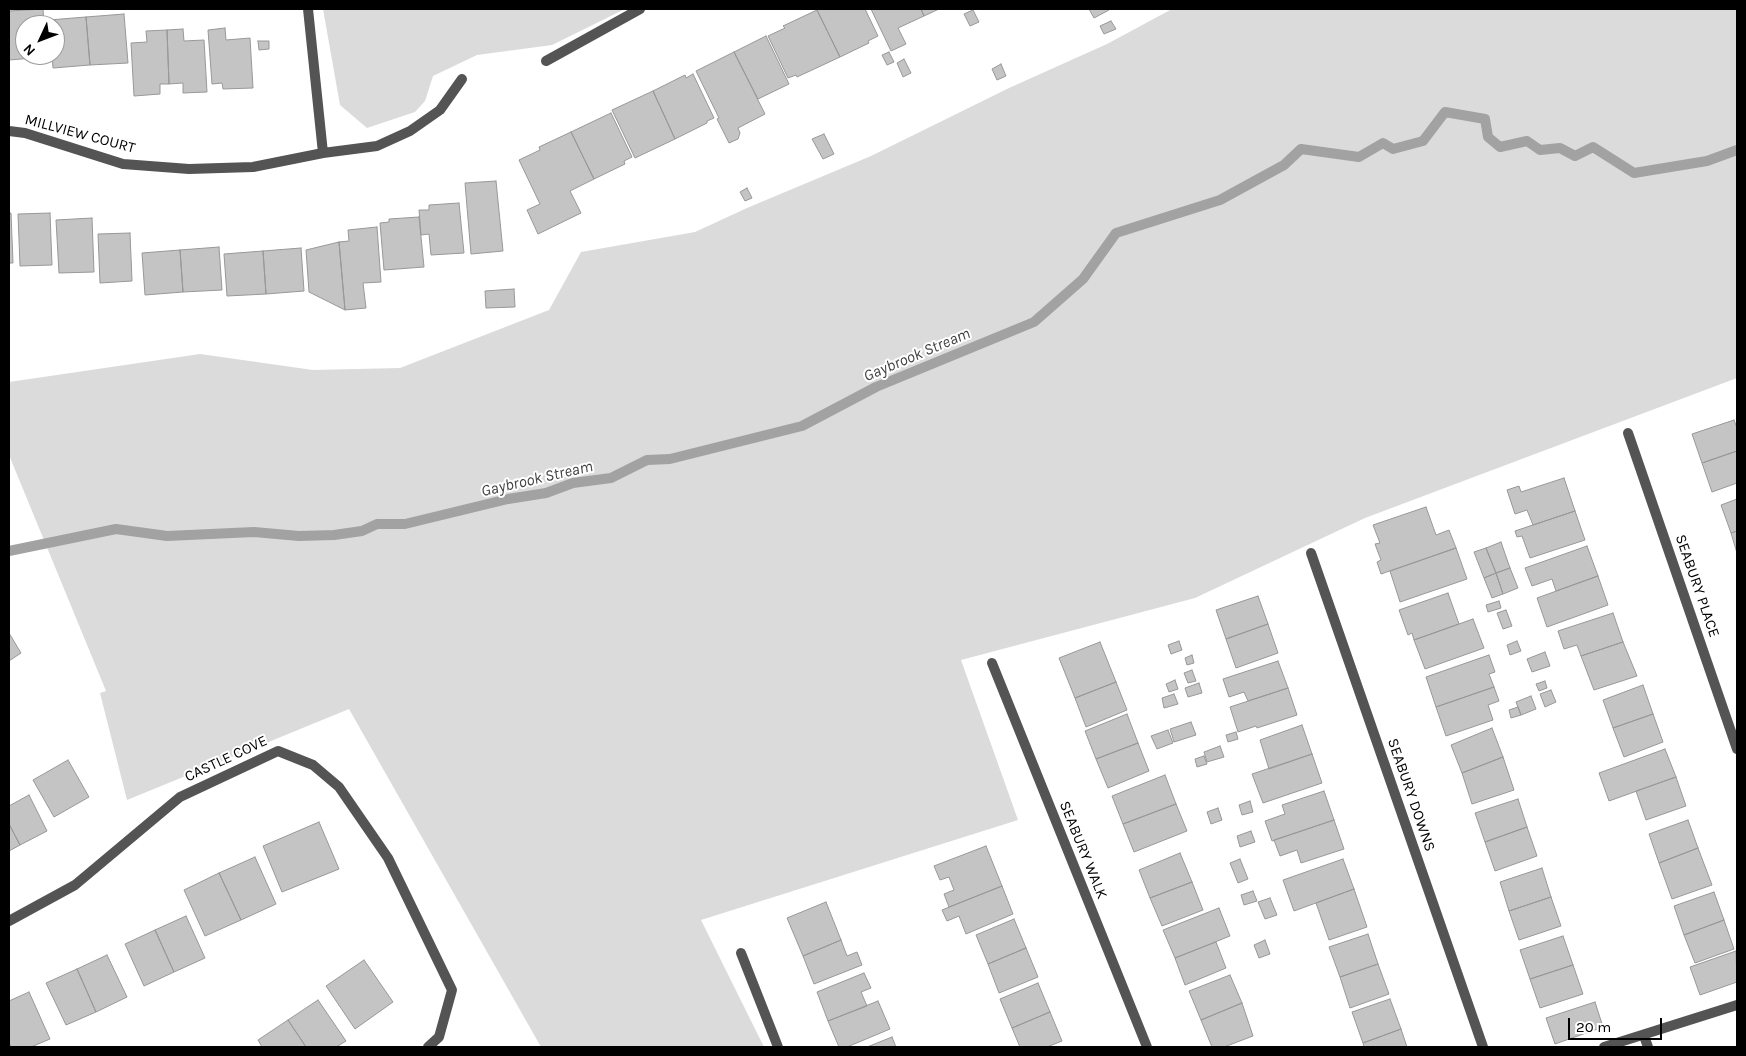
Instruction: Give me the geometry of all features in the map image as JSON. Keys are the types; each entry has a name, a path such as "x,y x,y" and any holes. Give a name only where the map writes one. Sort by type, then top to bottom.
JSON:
{"street":[{"path":"308,9 323,153"},
{"path":"546,60 640,9"},
{"name":"MILLVIEW COURT","path":"9,131 25,133 123,164 189,169 254,166 323,153 377,146 410,132 440,110 462,79"},
{"name":"SEABURY PLACE","path":"1628,433 1737,749"},
{"name":"SEABURY DOWNS","path":"1311,553 1483,1047"},
{"name":"SEABURY WALK","path":"992,663 1147,1047"},
{"name":"CASTLE COVE","path":"9,921 75,885 180,797 278,751 313,765 339,787 388,858 452,990 439,1037 428,1047"},
{"path":"741,953 778,1047"},
{"path":"1604,1047 1644,1036 1737,1005"},
{"path":"1644,1036 1648,1047"}],"shaded area":[{"path":"323,9 625,9 552,45 477,55 433,76 425,101 415,112 367,128 340,105"},
{"path":"1172,9 1737,9 1737,378 1365,518 1195,598 961,660 1018,820 701,920 764,1047 541,1047 349,709 127,800 100,693 106,691 9,455 9,382 200,354 313,370 400,368 549,310 581,252 695,232 871,156 1009,88 1107,44"}],"building":[{"path":"43,9 43,15 15,15 15,60 9,60 9,11"},
{"path":"865,9 878,36 868,41 869,43 840,57 817,10"},
{"path":"871,9 921,9 924,16 898,28 906,44 891,51"},
{"path":"921,9 939,9 924,16"},
{"path":"1089,9 1108,9 1109,10 1094,18"},
{"path":"817,10 840,57 797,77 796,75 788,78 768,36 785,28 783,26"},
{"path":"973,10 979,22 970,26 964,14"},
{"path":"124,14 128,63 90,65 86,17"},
{"path":"86,17 90,65 53,68 53,65 65,65 65,19"},
{"path":"1111,21 1116,29 1104,34 1100,26"},
{"path":"225,28 226,40 250,38 253,88 223,89 222,83 212,84 208,30"},
{"path":"183,29 184,41 204,40 207,92 183,93 183,83 169,84 167,30"},
{"path":"167,30 169,84 160,84 160,94 134,96 131,43 147,42 146,31"},
{"path":"766,36 789,84 758,99 734,52"},
{"path":"258,41 269,41 269,49 259,50"},
{"path":"734,52 765,114 738,128 740,133 738,139 729,143 696,71"},
{"path":"889,52 894,62 887,65 882,55"},
{"path":"904,59 911,73 903,77 897,63"},
{"path":"1001,64 1006,76 997,80 992,69"},
{"path":"693,74 714,118 675,139 653,91 685,75 686,78"},
{"path":"653,91 675,139 635,158 612,110"},
{"path":"611,113 632,157 624,161 625,164 594,179 571,132"},
{"path":"571,132 594,179 570,191 581,213 538,234 527,210 540,204 519,160 540,150 539,147"},
{"path":"824,134 834,154 823,159 812,139"},
{"path":"496,181 503,251 471,254 465,183"},
{"path":"747,188 752,198 745,201 740,192"},
{"path":"459,203 464,253 431,255 429,234 421,235 419,210 429,210 429,205"},
{"path":"9,213 11,213 13,263 9,263"},
{"path":"50,213 52,265 20,266 18,214"},
{"path":"419,217 424,267 384,270 380,223 389,222 389,219"},
{"path":"92,218 94,272 59,273 56,220"},
{"path":"377,227 381,282 363,283 366,308 345,310 339,242 349,241 348,230"},
{"path":"130,233 132,281 100,283 98,234"},
{"path":"339,242 345,310 309,292 306,250"},
{"path":"219,247 222,290 183,292 180,250"},
{"path":"301,248 304,291 266,294 263,251"},
{"path":"180,250 183,292 145,295 142,253"},
{"path":"263,251 266,294 227,296 224,254"},
{"path":"514,289 515,307 486,308 485,291"},
{"path":"1734,420 1737,428 1737,451 1702,463 1692,434"},
{"path":"1737,451 1737,483 1712,492 1702,463"},
{"path":"1564,478 1575,511 1533,525 1527,510 1515,514 1507,490 1519,486 1521,492"},
{"path":"1737,499 1737,531 1731,533 1721,505"},
{"path":"1426,507 1436,535 1449,530 1456,548 1381,574 1377,562 1381,560 1375,544 1380,543 1373,525"},
{"path":"1575,511 1585,540 1530,558 1522,536 1517,537 1515,531"},
{"path":"1737,531 1737,553 1731,533"},
{"path":"1501,542 1510,568 1496,573 1486,548"},
{"path":"1587,546 1598,576 1556,591 1552,579 1532,586 1525,568"},
{"path":"1456,548 1467,579 1400,602 1390,571"},
{"path":"1486,548 1496,573 1484,578 1474,552"},
{"path":"1510,568 1518,588 1503,594 1496,573"},
{"path":"1496,573 1503,594 1492,598 1484,578"},
{"path":"1598,576 1608,605 1547,627 1537,598"},
{"path":"1448,593 1459,624 1414,640 1412,633 1408,635 1399,610"},
{"path":"1258,596 1268,624 1226,639 1216,610"},
{"path":"1499,601 1501,608 1488,612 1486,605"},
{"path":"1506,610 1512,626 1503,629 1497,613"},
{"path":"1613,613 1623,642 1581,656 1577,645 1564,649 1558,631"},
{"path":"1473,619 1484,648 1425,669 1414,640"},
{"path":"1268,624 1278,653 1236,668 1226,639"},
{"path":"9,633 21,653 9,661"},
{"path":"1179,641 1182,650 1171,654 1168,645"},
{"path":"1517,641 1521,651 1510,655 1507,645"},
{"path":"1100,642 1116,682 1075,698 1059,658"},
{"path":"1623,642 1637,676 1594,690 1581,656"},
{"path":"1545,652 1550,666 1532,672 1527,659"},
{"path":"1192,655 1194,663 1187,665 1185,658"},
{"path":"1489,655 1495,672 1489,674 1494,687 1436,707 1426,677"},
{"path":"1278,661 1288,688 1248,701 1244,692 1229,697 1223,679"},
{"path":"1192,670 1196,681 1188,683 1184,673"},
{"path":"1175,680 1178,689 1169,692 1166,684"},
{"path":"1545,681 1547,688 1539,691 1536,684"},
{"path":"1116,682 1127,710 1086,727 1075,698"},
{"path":"1199,683 1202,693 1188,697 1185,688"},
{"path":"1643,685 1653,714 1613,728 1603,700"},
{"path":"1494,687 1499,701 1488,705 1493,720 1446,736 1436,707"},
{"path":"1288,688 1297,715 1238,732 1230,707"},
{"path":"1551,690 1556,702 1545,707 1540,694"},
{"path":"1174,694 1178,704 1164,708 1162,698"},
{"path":"1531,696 1536,709 1521,715 1516,702"},
{"path":"1518,707 1521,715 1511,718 1509,710"},
{"path":"1127,714 1138,743 1096,759 1085,731"},
{"path":"1653,714 1663,742 1624,757 1613,728"},
{"path":"1191,722 1196,735 1174,742 1170,729"},
{"path":"1302,725 1312,754 1269,769 1260,740"},
{"path":"1492,728 1503,757 1462,773 1451,745"},
{"path":"1168,730 1173,743 1157,749 1151,736"},
{"path":"1236,732 1238,739 1228,742 1226,735"},
{"path":"1138,743 1149,771 1108,788 1096,759"},
{"path":"1220,746 1224,757 1207,762 1204,752"},
{"path":"1665,749 1676,777 1609,801 1599,773"},
{"path":"1312,754 1322,783 1263,803 1252,774"},
{"path":"1204,756 1207,764 1197,767 1195,759"},
{"path":"1503,757 1514,790 1472,804 1462,773"},
{"path":"68,760 89,797 54,817 33,780"},
{"path":"1165,775 1176,804 1123,824 1112,796"},
{"path":"1676,777 1686,806 1646,820 1636,791"},
{"path":"1324,791 1334,820 1272,841 1265,821 1285,814 1282,805"},
{"path":"29,795 47,831 20,845 9,824 9,806"},
{"path":"1518,799 1527,827 1485,842 1475,813"},
{"path":"1250,801 1253,812 1242,815 1239,805"},
{"path":"1176,804 1187,831 1134,852 1123,824"},
{"path":"1218,808 1222,820 1211,824 1207,812"},
{"path":"1334,820 1344,849 1301,863 1297,850 1280,856 1274,840"},
{"path":"1688,820 1698,848 1659,863 1649,834"},
{"path":"319,822 339,869 282,892 263,846"},
{"path":"9,824 20,845 9,851"},
{"path":"1527,827 1537,856 1495,871 1485,842"},
{"path":"1251,831 1255,842 1240,847 1237,836"},
{"path":"986,846 1002,886 949,907 944,894 954,890 949,877 940,880 934,866"},
{"path":"1698,848 1712,885 1672,899 1659,863"},
{"path":"1180,853 1192,882 1150,898 1139,870"},
{"path":"255,857 276,904 241,920 219,873"},
{"path":"1240,859 1248,879 1238,883 1230,863"},
{"path":"1343,859 1354,889 1294,911 1283,880"},
{"path":"1542,868 1551,897 1509,911 1500,882"},
{"path":"219,873 241,920 205,936 184,890"},
{"path":"1192,882 1203,910 1162,926 1150,898"},
{"path":"1002,886 1013,914 966,934 959,916 947,921 942,910"},
{"path":"1354,889 1367,927 1329,940 1316,903"},
{"path":"1253,891 1257,901 1244,905 1241,895"},
{"path":"1714,892 1724,920 1684,935 1674,906"},
{"path":"1551,897 1561,926 1519,940 1509,911"},
{"path":"1270,898 1277,915 1265,919 1258,902"},
{"path":"826,902 841,940 803,956 787,918"},
{"path":"1219,908 1230,936 1175,958 1163,930"},
{"path":"186,916 205,958 174,972 155,930"},
{"path":"1014,919 1026,948 988,964 976,935"},
{"path":"1724,920 1734,949 1695,963 1684,935"},
{"path":"155,930 174,972 144,986 125,944"},
{"path":"1368,934 1378,964 1340,977 1329,947"},
{"path":"1563,936 1573,965 1530,979 1520,950"},
{"path":"841,940 847,956 857,952 862,965 814,984 803,956"},
{"path":"1265,940 1270,954 1259,958 1254,945"},
{"path":"1216,942 1226,968 1185,985 1175,958"},
{"path":"1026,948 1038,977 999,993 988,964"},
{"path":"1736,951 1737,982 1700,995 1690,967"},
{"path":"107,955 127,997 96,1012 77,969"},
{"path":"364,960 393,1002 355,1029 326,986"},
{"path":"1378,964 1389,994 1350,1008 1340,977"},
{"path":"1573,965 1583,994 1540,1008 1530,979"},
{"path":"77,969 96,1012 66,1025 46,983"},
{"path":"864,973 871,988 861,992 867,1006 828,1021 817,992"},
{"path":"1230,975 1242,1003 1201,1020 1189,991"},
{"path":"1038,983 1050,1012 1012,1028 1000,999"},
{"path":"29,992 50,1039 31,1047 11,1047 9,1043 9,1001"},
{"path":"1390,999 1401,1029 1363,1043 1352,1012"},
{"path":"318,1000 346,1041 336,1047 306,1047 288,1020"},
{"path":"878,1001 890,1029 847,1047 839,1047 828,1021"},
{"path":"1595,1002 1603,1027 1555,1044 1546,1018"},
{"path":"1242,1003 1253,1036 1224,1047 1212,1047 1201,1020"},
{"path":"1050,1012 1062,1041 1047,1047 1020,1047 1012,1028"},
{"path":"288,1020 306,1047 262,1047 258,1040"},
{"path":"1401,1029 1407,1047 1364,1047 1363,1043"},
{"path":"892,1037 896,1047 867,1047"}],"waterway":[{"name":"Gaybrook Stream","path":"9,551 116,529 167,536 254,532 299,536 334,535 362,531 377,524 405,524 508,499 546,493 573,483 611,478 647,460 670,459 802,426 876,387 1034,322 1083,279 1116,233 1220,200 1284,165 1301,149 1359,157 1383,143 1393,149 1423,141 1445,112 1485,119 1488,137 1500,147 1527,141 1540,150 1560,148 1575,156 1593,147 1634,173 1707,161 1737,150"}]}
